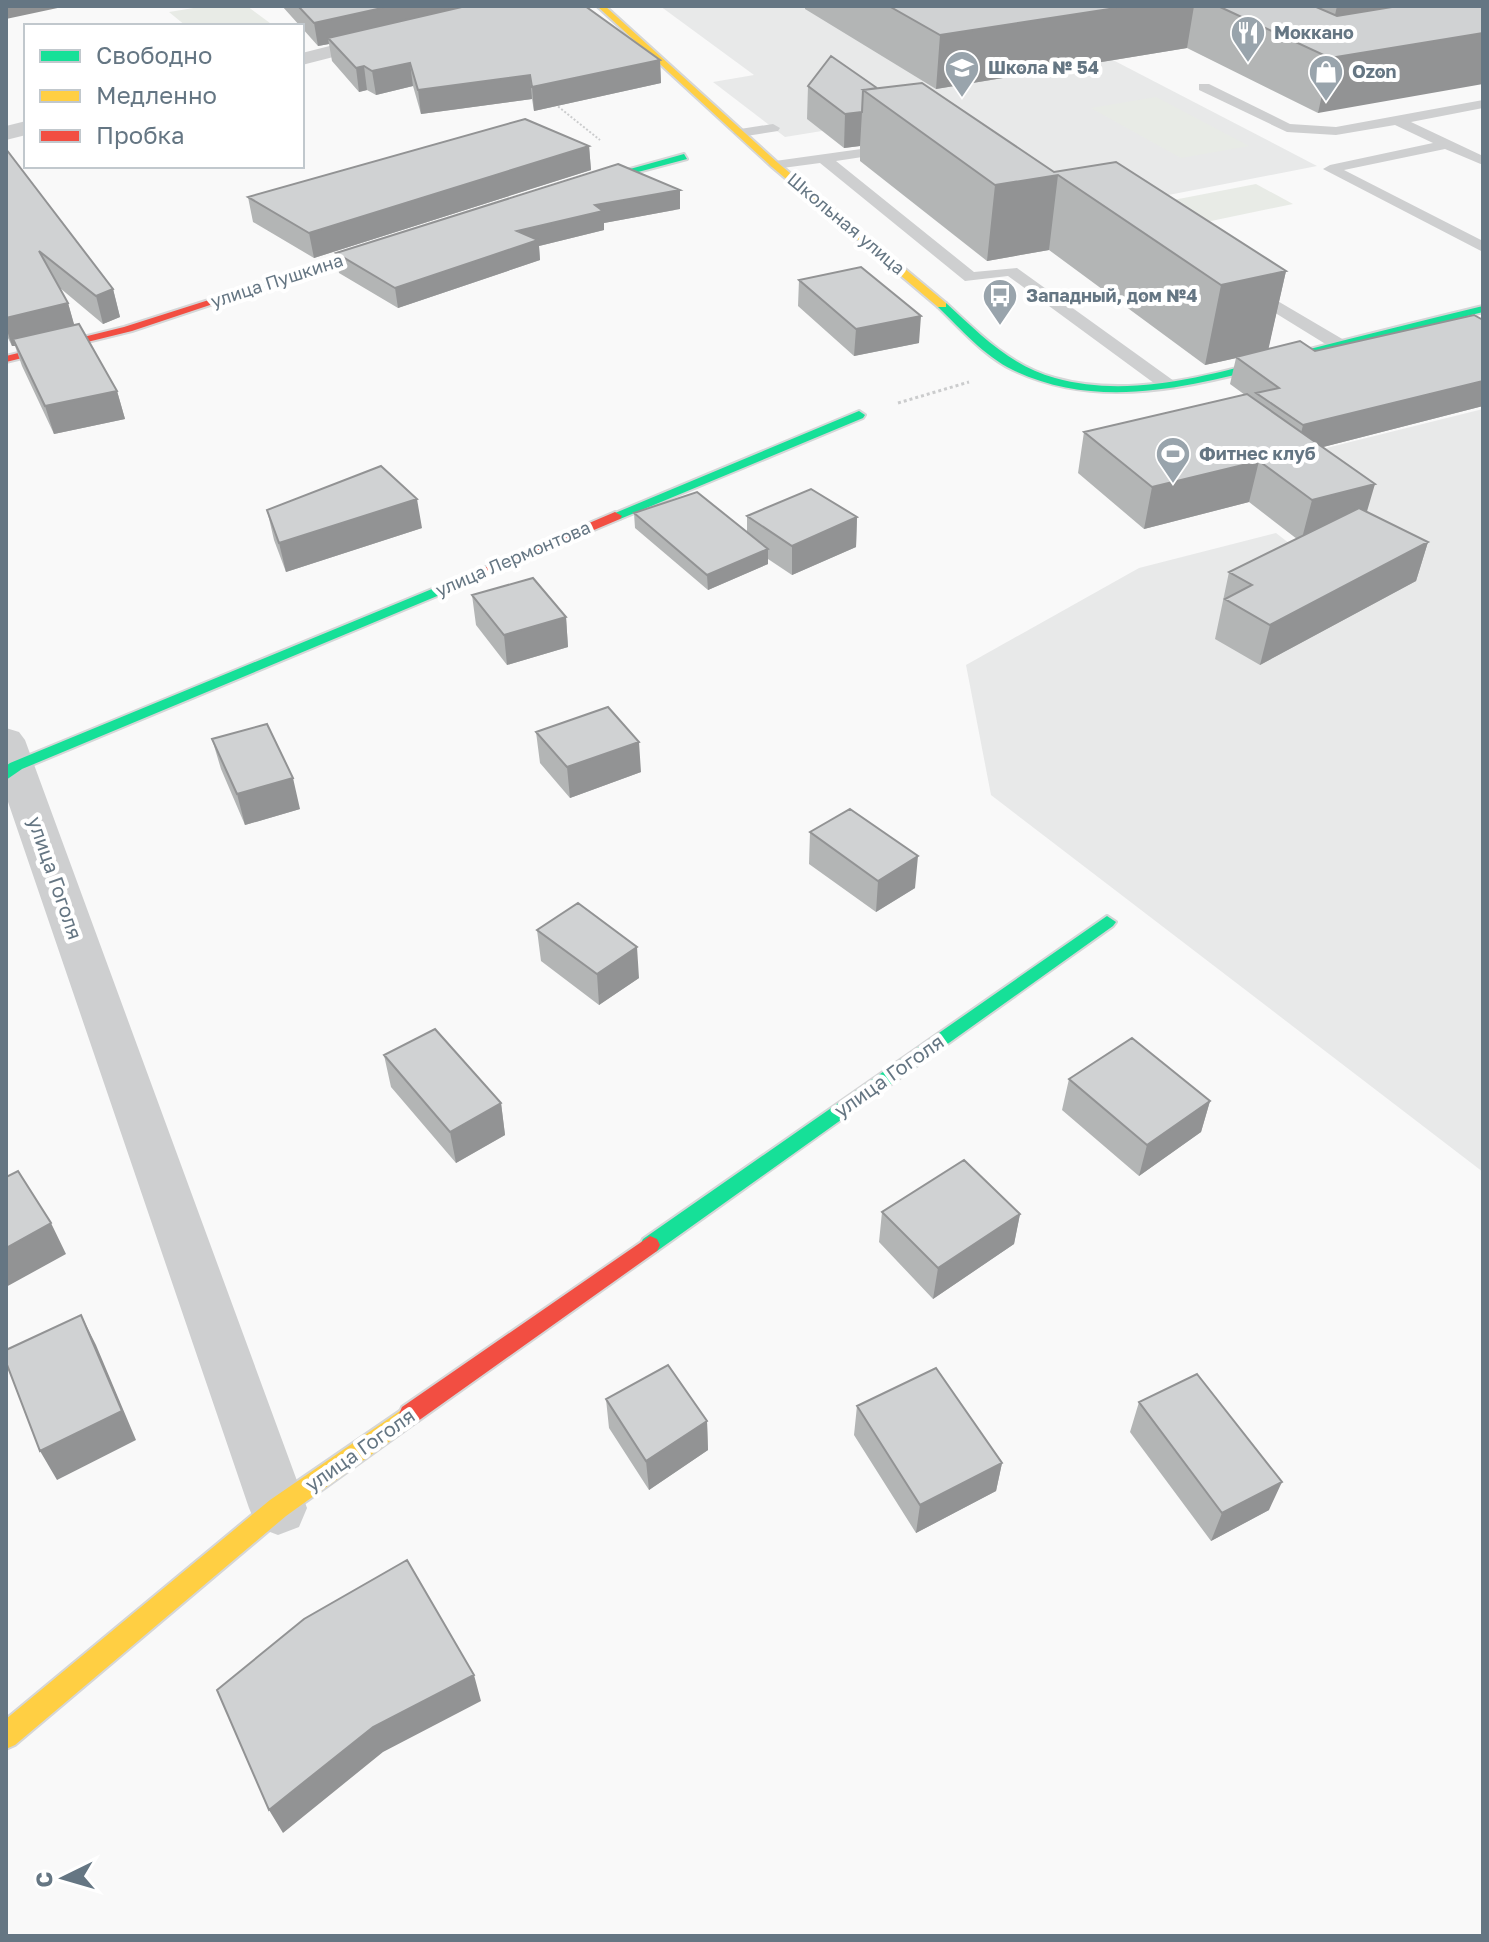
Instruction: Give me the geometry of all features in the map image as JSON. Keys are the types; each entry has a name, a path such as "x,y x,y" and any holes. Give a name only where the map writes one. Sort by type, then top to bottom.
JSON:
{"street":[{"name":"Школьная улица","path":"601,6 775,165 1015,367 1069,386 1118,389 1168,385 1483,309"},
{"path":"304,58 408,32"},
{"path":"552,193 684,157"},
{"name":"улица Пушкина","path":"6,359 128,329 416,237"},
{"name":"улица Лермонтова","path":"9,760 859,415"},
{"name":"улица Гоголя","path":"9,760 278,1508 1107,922"},
{"path":"6,1736 278,1508"}],"lane":[{"path":"1204,87 1287,128 1336,131 1483,104"},
{"path":"1397,121 1483,161"},
{"path":"740,133 773,128"},
{"path":"1447,144 1330,169 1483,247"},
{"path":"775,165 909,146"},
{"path":"823,158 971,278 1011,271 1168,385"},
{"path":"1227,275 1338,344"},
{"path":"1453,316 1473,328"}],"path":[{"path":"550,100 635,169"},
{"path":"859,415 1015,367"}],"shaded area":[{"path":"206,6 247,6 271,24 184,24 169,12"},
{"name":"Школа № 54","path":"660,6 1009,6 1317,166 1061,216 914,116 785,137 713,82 754,75"},
{"path":"1156,97 1249,146 1181,158 1091,108"},
{"path":"1256,184 1293,204 1168,230 1132,208"},
{"path":"1483,409 1483,1172 991,795 966,665 1139,568 1276,533 1294,547 1376,525 1286,458"}],"building":[{"path":"298,6 391,6 314,23"},
{"path":"466,6 585,6 660,60 532,87 530,75 418,90 410,63 372,71 364,66 356,68 328,38"},
{"path":"889,6 1129,6 940,35"},
{"path":"1218,6 1314,6 1337,16 1398,6 1483,6 1483,33 1330,58"},
{"path":"831,56 877,88 863,90 862,112 845,114 808,86"},
{"path":"922,83 1054,172 1116,162 1286,271 1221,285 1058,175 995,185 863,90"},
{"path":"525,119 589,146 309,233 248,197"},
{"path":"6,149 113,289 96,296 39,251 68,303 6,318"},
{"path":"618,164 680,190 595,205 603,211 517,231 538,240 395,288 336,253"},
{"path":"861,267 921,316 856,329 799,280"},
{"path":"1474,315 1483,320 1483,381 1303,425 1256,393 1279,388 1236,357 1300,341 1315,351"},
{"path":"79,324 117,391 45,406 13,339"},
{"path":"1247,394 1375,484 1312,500 1259,461 1152,487 1084,432"},
{"path":"381,466 417,499 279,543 267,510"},
{"path":"811,489 857,517 792,546 747,516"},
{"path":"697,492 768,549 707,575 634,513"},
{"path":"1359,508 1428,542 1270,625 1225,599 1252,585 1229,572"},
{"path":"533,578 566,617 504,635 472,595"},
{"path":"608,707 639,742 567,767 536,732"},
{"path":"267,724 293,778 237,794 212,739"},
{"path":"850,809 918,856 878,881 810,832"},
{"path":"578,903 637,947 597,974 537,930"},
{"path":"435,1029 501,1103 450,1132 384,1055"},
{"path":"1132,1038 1210,1101 1147,1145 1069,1079"},
{"path":"964,1160 1020,1214 938,1268 882,1212"},
{"path":"18,1171 51,1223 6,1248 6,1177"},
{"path":"81,1315 122,1411 40,1451 6,1362 6,1350"},
{"path":"668,1365 707,1421 646,1461 606,1399"},
{"path":"936,1368 1002,1463 920,1505 857,1406"},
{"path":"1197,1374 1282,1482 1222,1513 1139,1402"},
{"path":"407,1560 474,1675 373,1727 269,1810 217,1690 304,1619"}],"traffic: fast":[{"path":"574,186 684,157"},
{"path":"241,293 394,244"},
{"path":"942,305 988,347 1016,367 1051,381 1087,388 1124,389 1161,386 1235,372 1483,309"},
{"path":"615,516 859,415"},
{"path":"6,775 16,766 449,586"},
{"path":"650,1245 1107,922"}],"traffic: slow":[{"path":"601,6 775,165 942,305"},
{"path":"6,1736 278,1508 410,1414"}],"traffic: jam":[{"path":"6,359 128,329 241,293"},
{"path":"449,586 615,516"},
{"path":"410,1414 650,1245"}],"place":[{"name":"Моккано","path":"1248,64"},
{"name":"Школа № 54","path":"962,99"},
{"name":"Ozon","path":"1326,103"},
{"name":"Западный, дом №4","path":"1000,327"},
{"name":"Фитнес клуб","path":"1173,485"}]}
